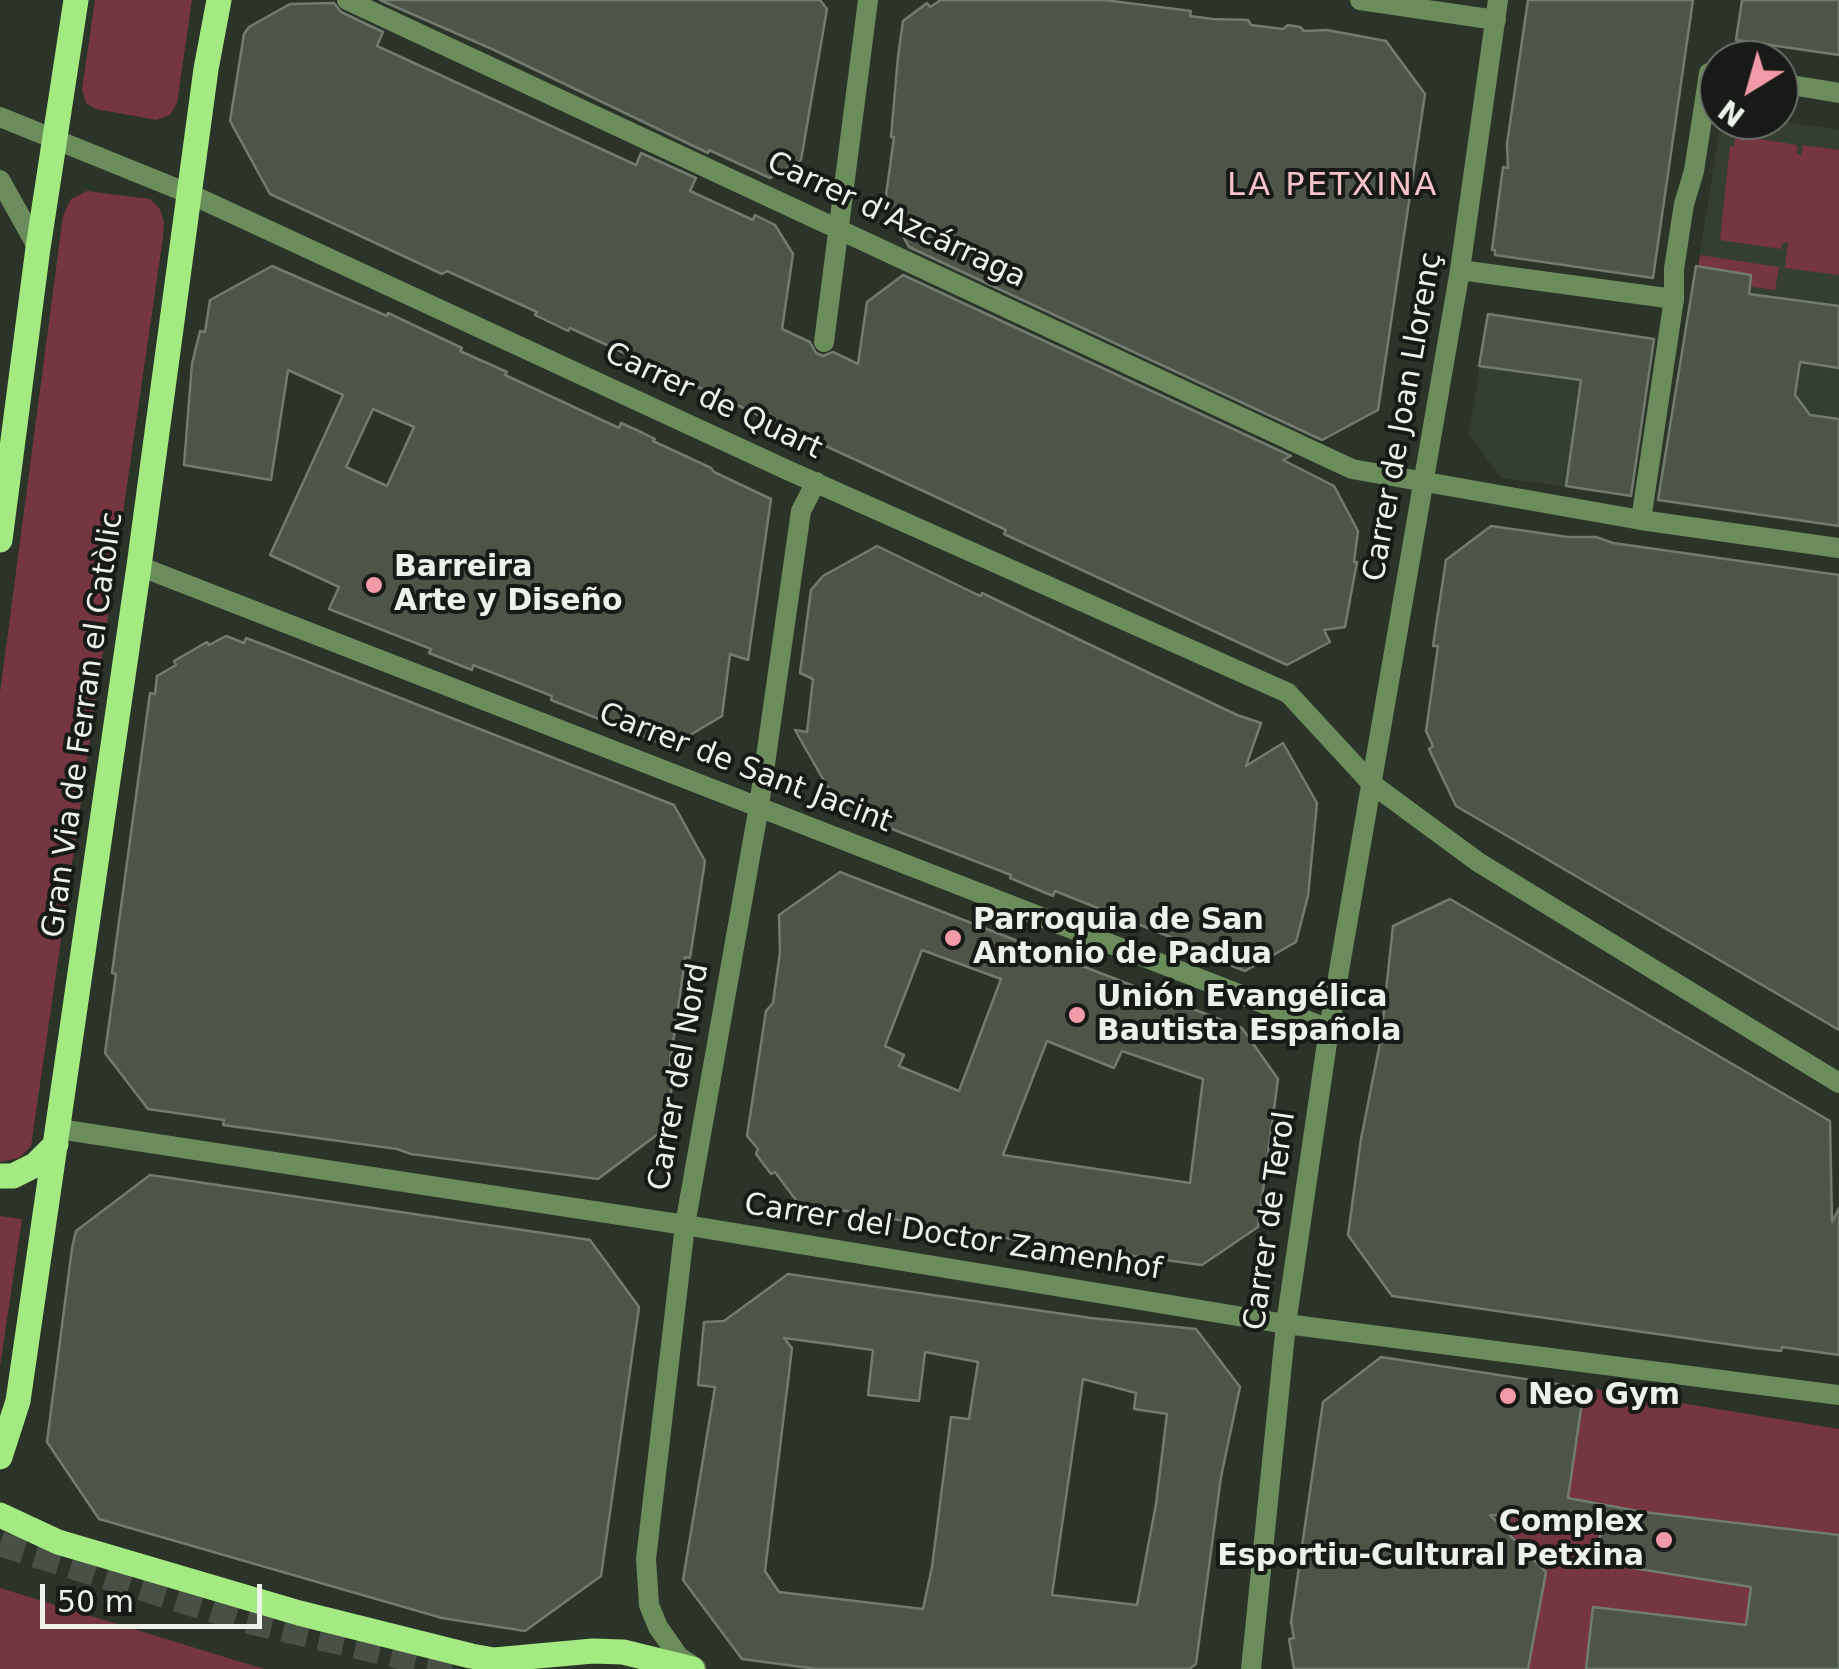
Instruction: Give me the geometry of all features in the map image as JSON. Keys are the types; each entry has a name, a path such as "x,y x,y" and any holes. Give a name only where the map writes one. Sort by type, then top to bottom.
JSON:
{"main road":[{"path":"0,540 38,248 76,0"},
{"name":"Gran Via de Ferran el Catòlic","path":"0,1457 18,1400 220,0"},
{"path":"0,1176 13,1176 35,1165 57,1137"},
{"path":"0,1516 58,1542 299,1613 471,1656 494,1660 623,1652 694,1669"}],"street":[{"name":"Carrer d'Azcárraga","path":"347,0 1352,469 1641,520 1839,548"},
{"path":"824,342 868,0"},
{"path":"1360,0 1497,10"},
{"name":"Carrer de Joan Llorenç","path":"1372,784 1460,270 1497,10"},
{"path":"1799,87 1839,92"},
{"name":"Carrer de Quart","path":"0,118 190,194 816,482 1288,693 1372,784 1490,870 1839,1083"},
{"path":"1641,520 1674,299 1674,268 1699,139"},
{"path":"0,180 38,248"},
{"path":"1460,270 1674,299"},
{"name":"Carrer del Nord","path":"694,1669 679,1657 658,1627 645,1582 685,1224 759,806 801,511 816,482"},
{"name":"Carrer de Sant Jacint","path":"140,566 1329,1029"},
{"name":"Carrer de Terol","path":"1251,1669 1286,1324 1329,1029 1372,784"},
{"name":"Carrer del Doctor Zamenhof","path":"57,1137 685,1224 1286,1324 1839,1394"}],"shaded area":[{"path":"95,0 192,0 177,103 170,115 156,120 96,109 86,103 82,89"},
{"path":"1799,124 1839,130 1839,524 1804,405 1696,279 1718,140 1799,140"},
{"path":"1735,140 1766,140 1797,145 1797,154 1801,155 1803,145 1839,150 1839,275 1785,268 1788,243 1782,243 1781,249 1720,240 1730,146 1734,146"},
{"path":"87,191 150,199 160,209 163,237 31,1146 19,1158 0,1162 0,693 63,216 71,199"},
{"path":"1700,255 1779,267 1775,290 1696,279"},
{"path":"1488,314 1640,337 1617,494 1501,478 1469,435"},
{"path":"0,1216 22,1219 0,1366"},
{"name":"Complex Esportiu-Cultural Petxina","path":"1535,1379 1839,1429 1839,1669 1453,1666"},
{"path":"0,1588 241,1662 265,1669 0,1669"}],"building":[{"path":"380,0 820,0 827,9 801,160 770,178"},
{"path":"941,0 1104,0 1191,11 1190,16 1248,20 1251,25 1283,29 1288,25 1304,31 1327,30 1386,41 1425,94 1378,410 1322,440 909,247 885,203 894,137 898,57 903,21 927,3 930,7"},
{"path":"1528,0 1693,0 1653,278 1495,255 1492,250 1503,167 1508,168 1507,144"},
{"path":"1742,0 1839,0 1839,55 1799,49 1799,40 1736,40"},
{"path":"334,3 341,12 383,32 377,46 636,165 641,153 696,178 690,191 753,220 755,215 775,225 793,254 782,329 810,342 816,353 823,356 833,352 858,364 867,302 903,275 1291,456 1283,460 1334,486 1358,531 1357,562 1345,627 1324,630 1330,642 1287,665 1004,534 1006,530 947,502 570,328 568,331 535,315 537,312 447,271 442,274 270,194 230,121 244,34 249,27 290,4"},
{"path":"272,266 387,316 388,313 462,348 460,351 507,372 505,375 619,428 621,423 643,433 771,499 748,660 730,654 722,716 670,747 473,665 472,670 429,653 431,649 329,609 339,587 270,555 343,395 288,370 271,480 184,465 192,364 200,331 205,332 210,300","holes":["373,409 414,427 387,486 346,467"]},
{"path":"1696,266 1751,275 1749,294 1839,306 1839,368 1800,362 1795,395 1810,415 1839,419 1839,526 1658,500"},
{"path":"1488,314 1654,339 1631,496 1566,486 1581,380 1479,366"},
{"path":"1491,526 1596,537 1613,543 1839,575 1839,1030 1456,806 1429,749 1433,746 1426,731 1438,646 1433,646 1446,560"},
{"path":"877,546 1261,723 1246,766 1283,743 1317,803 1308,896 1296,942 1245,971 1196,952 1198,948 1055,891 1053,896 1010,878 1011,875 840,809 795,730 807,732 813,679 800,673 811,590 823,576"},
{"path":"226,636 270,647 674,805 705,861 690,958 685,957 668,1077 673,1078 666,1128 598,1179 223,1125 224,1120 148,1109 105,1053 150,693 155,694 157,676 176,665 174,661"},
{"path":"840,872 1242,1028 1278,1079 1258,1227 1202,1265 1030,1242 798,1203 775,1172 771,1174 747,1136 766,1011 773,1003 780,952 779,915","holes":["922,950 1001,979 959,1091 899,1066 904,1055 885,1046","1047,1041 1114,1068 1122,1051 1203,1079 1190,1183 1003,1155"]},
{"path":"1450,899 1830,1121 1832,1222 1839,1208 1839,1355 1782,1347 1781,1351 1755,1348 1392,1296 1348,1235 1361,1139 1381,1038 1393,926"},
{"path":"150,1175 590,1240 639,1307 601,1576 525,1631 442,1618 99,1519 47,1442 72,1248 76,1231"},
{"path":"788,1274 1091,1318 1196,1329 1240,1387 1221,1477 1196,1664 1189,1669 817,1669 742,1659 683,1580 715,1387 698,1385 704,1322 724,1321","holes":["784,1338 873,1350 868,1395 919,1401 925,1352 978,1362 969,1419 951,1417 923,1609 779,1592 765,1571 792,1348","1083,1379 1136,1393 1134,1409 1167,1414 1156,1504 1137,1605 1052,1595"]},
{"path":"1381,1357 1584,1388 1568,1498 1643,1512 1839,1535 1839,1669 1586,1669 1593,1607 1746,1625 1751,1587 1596,1562 1602,1523 1490,1515 1546,1572 1528,1669 1294,1669 1289,1639 1294,1638 1291,1622 1323,1402"}],"tunnel":[{"path":"0,1544 247,1621 454,1669"}],"place":[{"name":"Barreira Arte y Diseño","path":"374,585"},
{"name":"Parroquia de San Antonio de Padua","path":"953,938"},
{"name":"Unión Evangélica Bautista Española","path":"1077,1015"},
{"name":"Neo Gym","path":"1508,1396"},
{"name":"Complex Esportiu-Cultural Petxina","path":"1664,1540"}],"district":[{"name":"LA PETXINA","path":"1333,187"}]}
